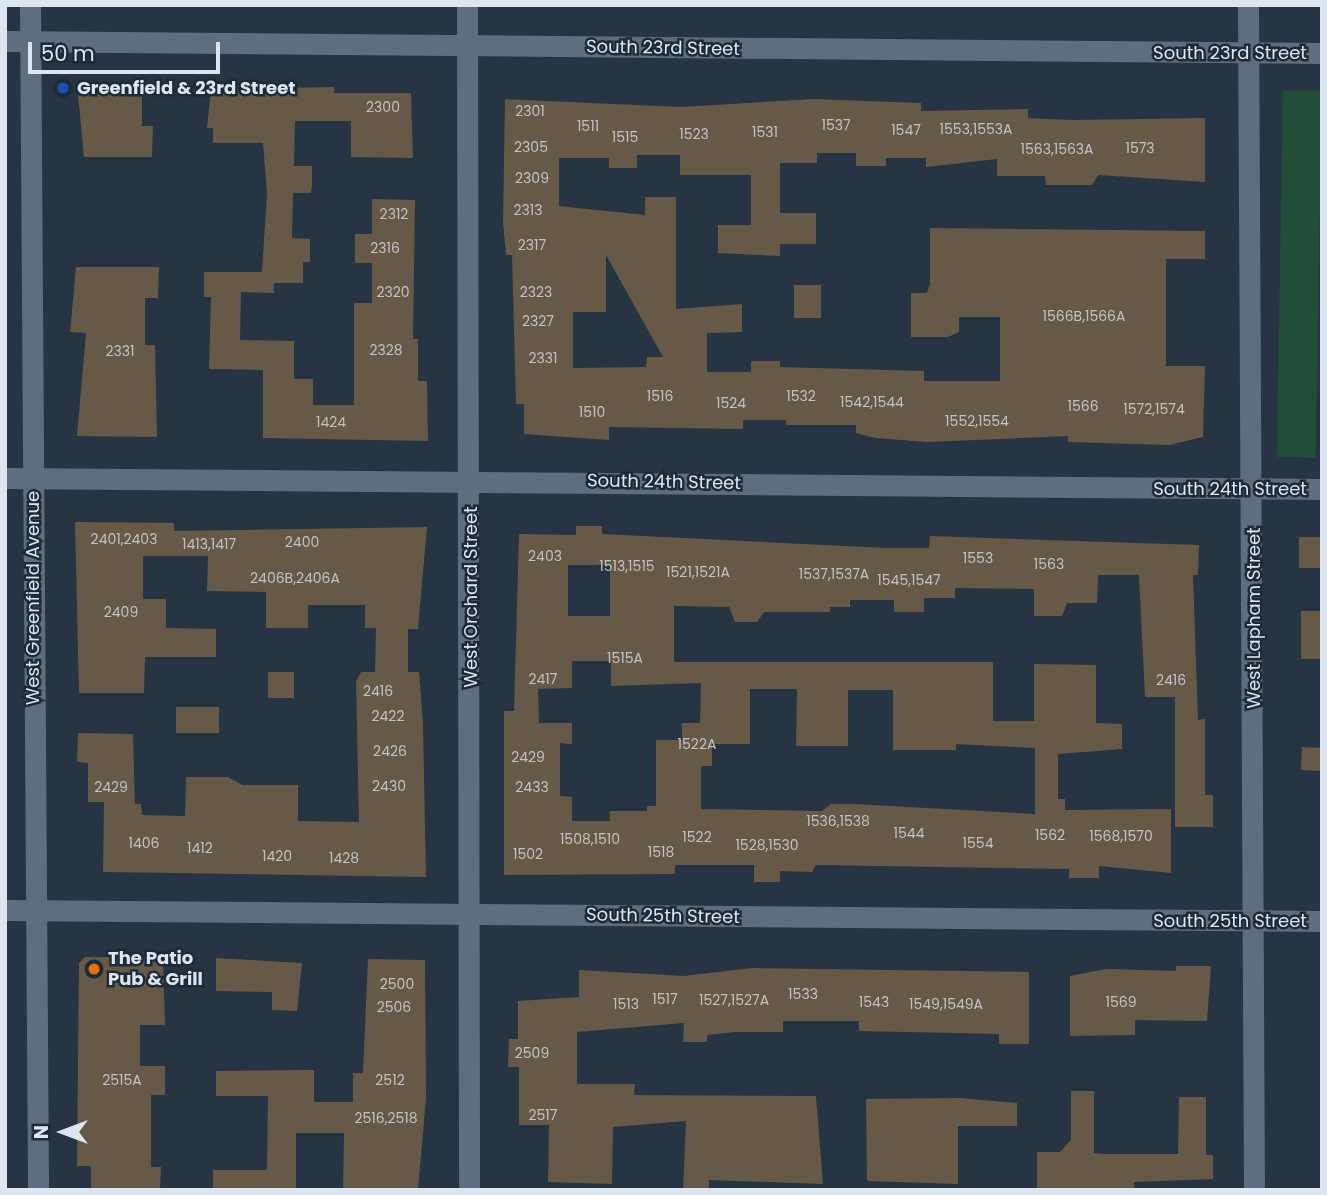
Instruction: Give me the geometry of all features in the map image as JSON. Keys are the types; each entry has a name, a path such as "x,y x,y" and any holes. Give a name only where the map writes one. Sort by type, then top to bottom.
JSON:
{"street":[{"name":"West Greenfield Avenue","path":"30,5 34,910 38,1190"},
{"name":"West Orchard Street","path":"467,5 471,480 469,1190"},
{"name":"West Lapham Street","path":"1248,5 1254,489 1254,1190"},
{"name":"South 23rd Street","path":"5,41 1322,53"},
{"name":"South 24th Street","path":"5,478 1322,489"},
{"name":"South 25th Street","path":"5,910 1322,921"}],"green space":[{"path":"1283,90 1322,91 1316,458 1277,457"}],"building":[{"path":"77,84 142,85 142,126 153,126 152,157 84,157"},
{"path":"334,87 334,93 411,93 413,158 351,157 351,121 295,121 294,166 312,166 312,186 311,193 293,193 292,238 310,239 310,262 303,262 303,283 274,283 274,293 241,292 240,340 294,341 294,379 313,379 313,405 354,405 354,303 372,303 372,263 355,263 355,234 372,234 372,199 415,200 413,339 418,339 418,381 427,381 428,441 263,438 263,370 209,369 211,297 204,297 204,272 262,272 267,193 263,143 213,143 213,128 207,128 211,89"},
{"path":"505,99 680,107 813,99 921,103 921,111 1028,109 1028,118 1205,118 1205,182 1098,175 1092,185 1046,185 1045,176 997,176 997,159 926,167 926,158 886,158 886,166 856,166 856,153 817,153 817,163 780,163 780,213 816,213 816,244 780,244 780,256 718,253 718,225 751,225 751,175 680,175 680,155 637,155 637,168 609,168 609,158 559,158 559,206 645,215 645,197 676,197 676,309 742,304 742,332 707,333 707,372 751,372 751,361 780,361 780,367 924,371 924,381 1000,381 1000,317 959,317 959,332 948,337 911,337 911,293 927,293 930,284 930,228 1205,231 1205,259 1166,259 1166,366 1205,366 1203,437 1169,445 1068,442 1068,436 927,442 875,438 856,433 856,425 786,425 786,420 743,420 743,429 609,427 609,440 524,434 524,404 516,404 512,255 506,255 503,223","holes":["606,255 663,357 647,357 646,367 573,368 573,312 606,312"]},
{"path":"76,267 159,267 158,298 145,298 145,345 155,345 157,437 77,436 86,333 70,332"},
{"path":"794,285 821,285 821,318 794,318"},
{"path":"75,522 174,523 174,531 427,527 418,629 408,629 408,672 419,672 423,724 426,877 103,872 104,802 88,802 88,763 77,762 78,733 133,734 135,804 141,804 142,815 185,816 186,777 228,777 242,785 298,785 298,821 359,822 356,681 361,672 375,672 376,628 365,628 365,605 308,605 308,628 266,628 266,592 207,591 208,556 143,556 143,599 166,599 166,628 216,629 216,657 145,657 144,693 79,693"},
{"path":"576,526 602,526 602,534 886,548 929,548 930,536 1199,545 1198,575 1193,575 1198,720 1205,719 1205,795 1213,795 1213,827 1175,827 1175,697 1145,697 1139,575 1098,575 1097,603 1067,603 1062,616 1034,616 1034,589 955,588 955,598 924,598 924,612 894,612 894,600 850,600 850,607 830,607 830,612 764,612 757,622 735,622 729,607 674,606 674,662 993,662 993,721 1034,721 1034,664 1096,665 1096,723 1122,724 1122,749 1058,754 1058,799 1065,799 1065,810 1171,809 1171,873 1099,866 1099,878 1069,878 1069,869 816,865 812,872 780,871 780,882 754,882 754,865 675,865 675,874 504,875 504,711 514,711 519,534 576,535","holes":["568,565 610,565 610,616 568,616","572,661 611,661 611,686 701,683 700,723 682,723 682,740 656,740 656,806 647,806 647,811 610,811 610,821 572,821 572,797 560,796 560,743 572,744 572,723 539,723 538,689 572,688","750,689 797,689 796,746 848,746 848,690 893,690 893,750 956,750 956,744 1035,748 1035,814 853,804 831,804 822,811 701,809 701,766 712,766 712,744 750,744"]},
{"path":"1299,537 1322,537 1322,568 1299,568"},
{"path":"1301,611 1322,611 1322,659 1301,659"},
{"path":"268,672 294,672 294,698 268,698"},
{"path":"176,707 219,707 219,733 176,733"},
{"path":"1302,747 1322,748 1321,771 1301,770"},
{"path":"85,957 163,958 165,1025 140,1025 140,1066 165,1066 165,1095 151,1095 151,1167 161,1167 160,1190 91,1190 91,1166 77,1166 79,963"},
{"path":"216,958 302,963 297,1011 272,1010 272,992 216,991"},
{"path":"368,959 425,960 426,1099 418,1190 343,1190 344,1133 296,1133 296,1190 213,1190 213,1170 267,1170 268,1096 216,1096 216,1071 314,1070 314,1102 353,1102 353,1073 363,1073"},
{"path":"1176,966 1211,966 1207,1021 1135,1020 1135,1035 1070,1036 1070,976 1106,969 1176,971"},
{"path":"752,968 1029,972 1029,1044 999,1044 999,1034 859,1031 859,1021 783,1021 783,1032 707,1035 707,1042 683,1042 684,1023 577,1032 577,1084 635,1084 634,1095 816,1096 823,1184 709,1180 709,1190 683,1190 686,1121 613,1127 612,1184 548,1182 549,1125 519,1125 519,1067 508,1067 509,1039 518,1039 518,1001 579,997 579,970 684,976"},
{"path":"1071,1091 1094,1091 1094,1153 1103,1154 1178,1154 1179,1097 1206,1097 1206,1155 1213,1155 1213,1179 1134,1182 1134,1190 1037,1190 1037,1152 1060,1152 1071,1140"},
{"path":"959,1098 1017,1103 1017,1126 958,1126 958,1184 867,1181 866,1099"}],"place":[{"name":"Greenfield & 23rd Street","path":"63,88"},
{"name":"The Patio Pub & Grill","path":"94,969"}]}
